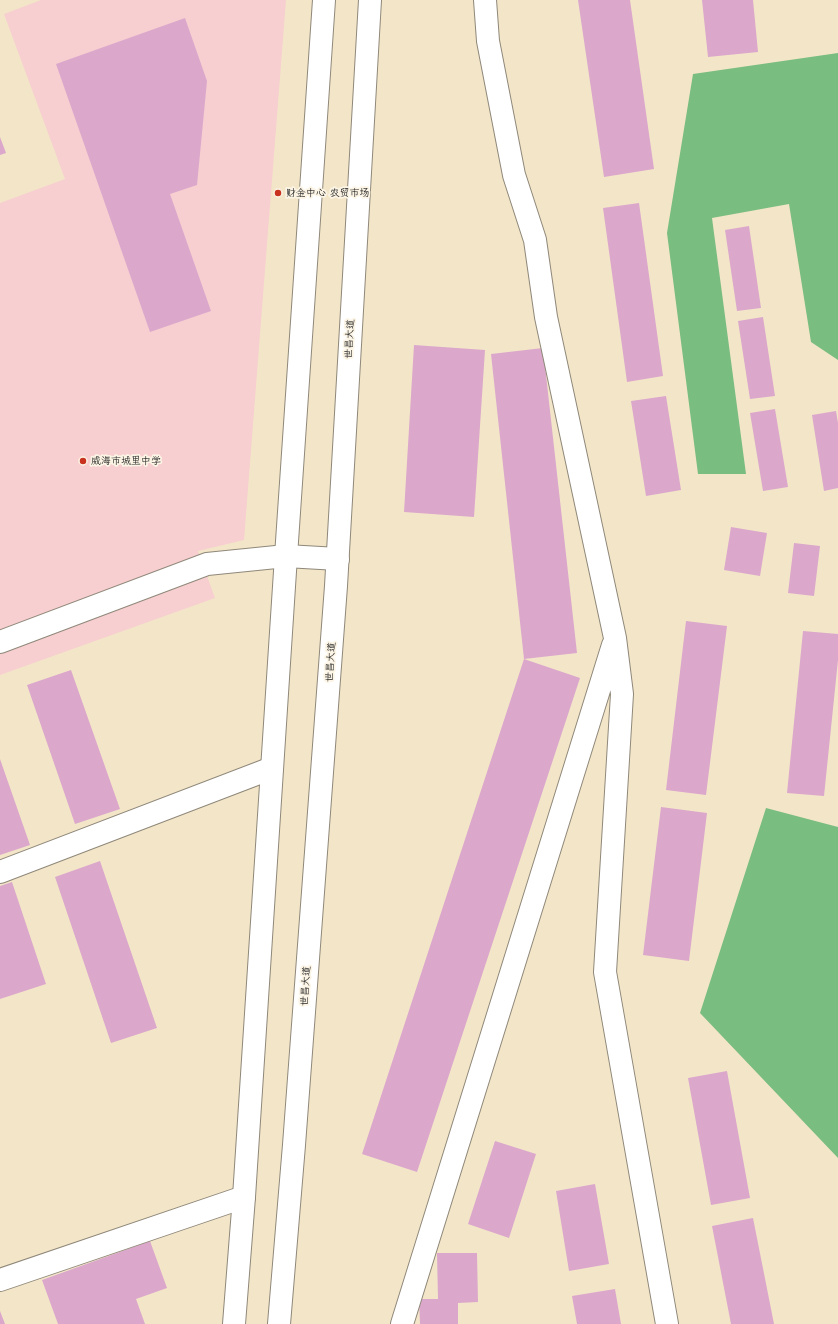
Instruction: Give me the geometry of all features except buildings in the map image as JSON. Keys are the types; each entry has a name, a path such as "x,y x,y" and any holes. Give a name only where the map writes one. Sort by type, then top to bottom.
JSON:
{"main road":[{"path":"234,1324 244,1197 324,0"},
{"name":"世昌大道","path":"279,1324 338,559 370,0"},
{"path":"485,0 488,41 514,175 535,240 546,317 615,638 622,694 606,972 667,1324"},
{"path":"0,642 207,564 286,556 338,559"},
{"path":"402,1324 615,638"},
{"path":"0,872 272,768"},
{"path":"0,1280 244,1197"}],"shaded area":[{"path":"41,0 286,0 244,540 198,551 215,598 0,675 0,203 65,179 4,14"}],"green space":[{"path":"838,53 838,360 811,342 789,204 712,218 746,474 698,474 667,233 693,74"},
{"path":"766,808 838,827 838,1158 700,1013"}],"place":[{"name":"财金中心 农贸市场","path":"278,193"},
{"name":"威海市城里中学","path":"83,461"}]}
